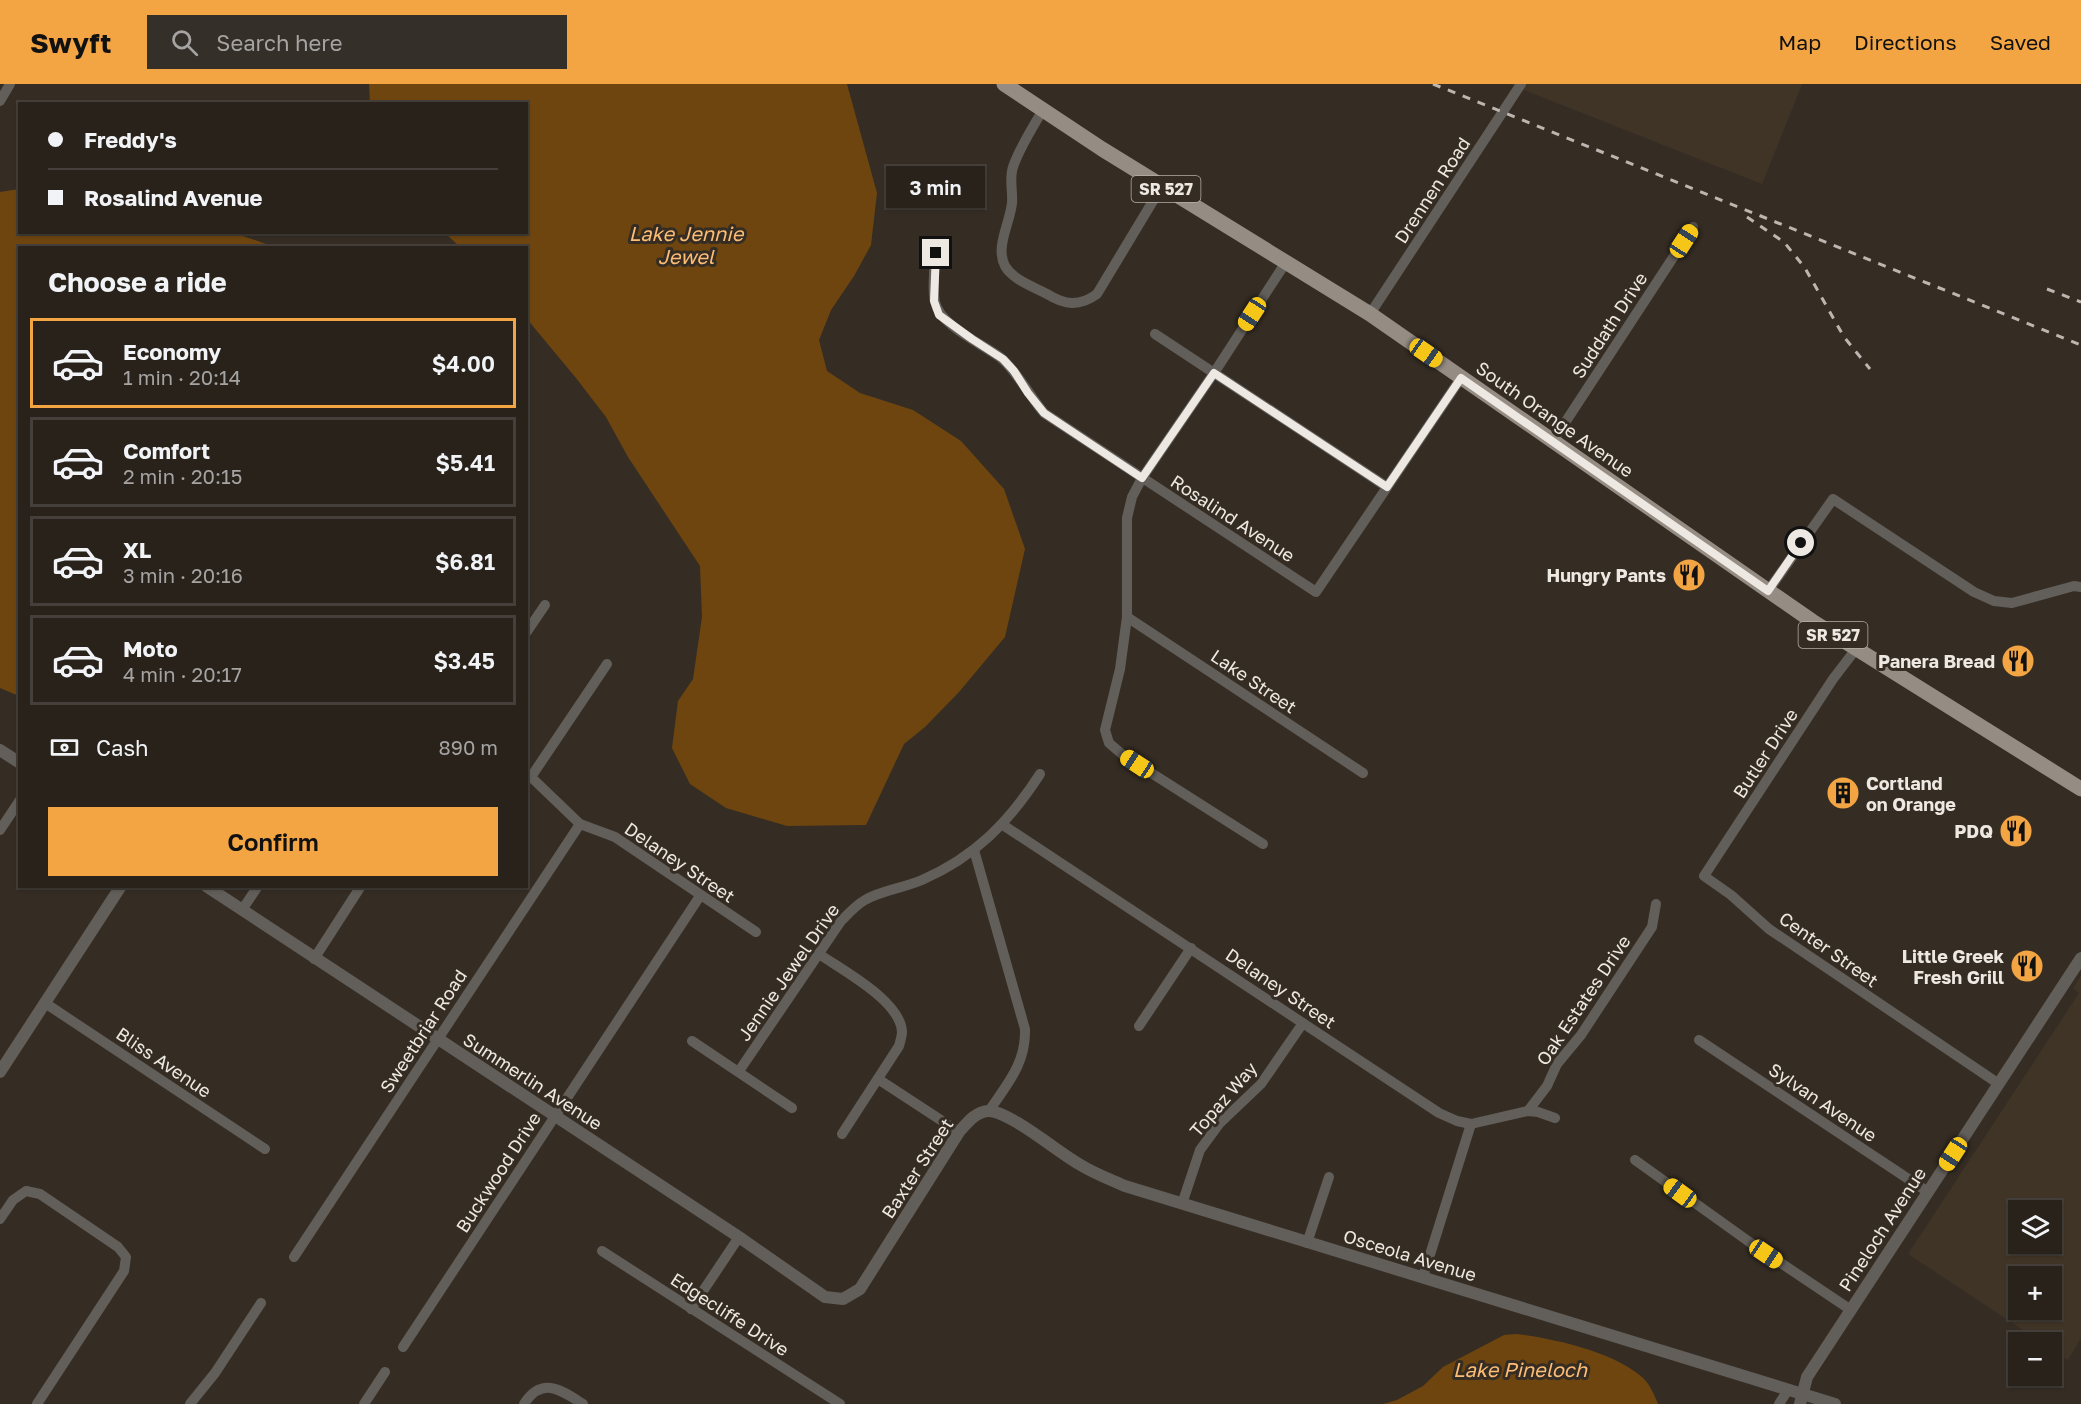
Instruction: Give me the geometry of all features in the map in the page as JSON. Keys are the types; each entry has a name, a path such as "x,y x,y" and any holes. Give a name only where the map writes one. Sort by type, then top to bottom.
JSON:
{"main road":[{"name":"South Orange Avenue","path":"1004,84 1162,186 1370,314 1768,591 1856,649 2081,789"}],"street":[{"path":"0,101 10,84"},
{"name":"Drennen Road","path":"1370,314 1521,84"},
{"path":"1043,110 1019,151 1010,180 1012,204 1002,255 1006,268 1016,277 1069,304 1079,304 1089,300 1097,294 1162,186"},
{"name":"Suddath Drive","path":"1553,441 1693,227"},
{"name":"Rosalind Avenue","path":"936,242 934,301 939,315 1003,359 1044,413 1316,592 1387,487"},
{"path":"1263,844 1116,749 1106,737 1108,713 1120,669 1127,617 1127,518 1132,497 1142,478 1286,262"},
{"path":"1155,334 1387,487 1461,378"},
{"path":"1768,591 1833,499 1974,592 1994,601 2012,603 2074,586 2081,587"},
{"path":"528,630 545,605"},
{"name":"Lake Street","path":"1127,617 1363,773"},
{"name":"Butler Drive","path":"1704,876 1792,741 1856,649"},
{"name":"Delaney Street","path":"607,664 531,777 580,824 615,837 756,932"},
{"path":"0,750 18,762"},
{"name":"Jennie Jewel Drive","path":"739,1071 841,921 866,900 934,875 974,850 1003,825 1040,774"},
{"path":"0,830 18,803"},
{"name":"Sweetbriar Road","path":"294,1257 580,824"},
{"name":"Delaney Street","path":"1003,825 1439,1113 1471,1124"},
{"name":"Baxter Street","path":"843,1299 852,1295 868,1279 959,1132 969,1120 988,1111 1022,1058 1026,1045 1025,1029 974,850"},
{"name":"Center Street","path":"1704,876 1731,895 1769,929 1999,1084"},
{"path":"0,1072 120,888"},
{"name":"Summerlin Avenue","path":"209,888 436,1040 739,1237 825,1297 843,1299"},
{"path":"242,910 257,888"},
{"path":"314,958 360,888"},
{"name":"Buckwood Drive","path":"403,1347 700,896"},
{"name":"Oak Estates Drive","path":"1528,1112 1547,1086 1561,1059 1581,1035 1652,927 1656,904"},
{"path":"1139,1026 1191,948"},
{"path":"819,954 880,995 894,1012 902,1031 899,1046 842,1134"},
{"name":"Pineloch Avenue","path":"1801,1399 1807,1377 2081,958"},
{"name":"Bliss Avenue","path":"45,1003 265,1149"},
{"name":"Topaz Way","path":"1182,1204 1200,1150 1219,1124 1261,1084 1303,1023"},
{"name":"Sylvan Avenue","path":"1699,1040 1928,1192"},
{"path":"692,1041 792,1108"},
{"path":"878,1079 959,1132"},
{"name":"Osceola Avenue","path":"988,1111 1010,1118 1061,1153 1101,1176 1125,1186 1788,1390 1801,1399 1835,1404"},
{"path":"1424,1277 1471,1124 1528,1112 1538,1112 1555,1118"},
{"path":"1635,1160 1748,1241 1851,1310"},
{"path":"1307,1243 1329,1177"},
{"path":"0,1219 13,1200 26,1191 40,1194 118,1247 126,1257 124,1271 37,1404"},
{"path":"691,1309 739,1237"},
{"name":"Edgecliffe Drive","path":"602,1251 840,1404"},
{"path":"190,1404 215,1372 261,1303"},
{"path":"364,1404 385,1372"},
{"path":"524,1404 531,1394 542,1387 559,1389 583,1404"},
{"path":"1779,1404 1788,1390"}],"shaded area":[{"path":"1509,84 1802,84 1762,184"},
{"path":"2081,976 2081,1338 2068,1360 2062,1356 2062,1332 2026,1332 1908,1254 2079,993 2073,988"}],"water":[{"name":"Lake Jennie Jewel","path":"369,84 847,84 877,193 871,245 831,310 819,340 827,371 860,393 913,410 961,441 1004,489 1025,549 1005,637 959,692 925,727 904,744 866,825 787,826 726,808 690,784 672,748 678,701 693,679 702,617 700,566 628,457 606,417 528,320 528,246 459,246 446,234 528,234 528,102 370,102"},
{"path":"18,189 18,234 237,234 272,246 18,246 18,696 0,688 0,192"},
{"name":"Lake Pineloch","path":"1516,1334 1566,1343 1602,1354 1633,1370 1644,1379 1658,1404 1383,1404 1397,1400 1423,1386 1443,1367 1504,1335"}],"railway":[{"path":"1433,84 2081,345"},
{"path":"1747,217 1784,242 1805,268 1844,337 1870,369"},
{"path":"2047,289 2081,302"}],"place":[{"name":"Hungry Pants","path":"1689,575"},
{"name":"Panera Bread","path":"2018,661"},
{"name":"Cortland on Orange","path":"1843,793"},
{"name":"PDQ","path":"2016,831"},
{"name":"Little Greek Fresh Grill","path":"2027,966"}],"route":[{"path":"936,253 934,301 939,315 1003,359 1044,413 1142,478 1214,373 1387,487 1461,378 1768,591 1801,543"}]}
